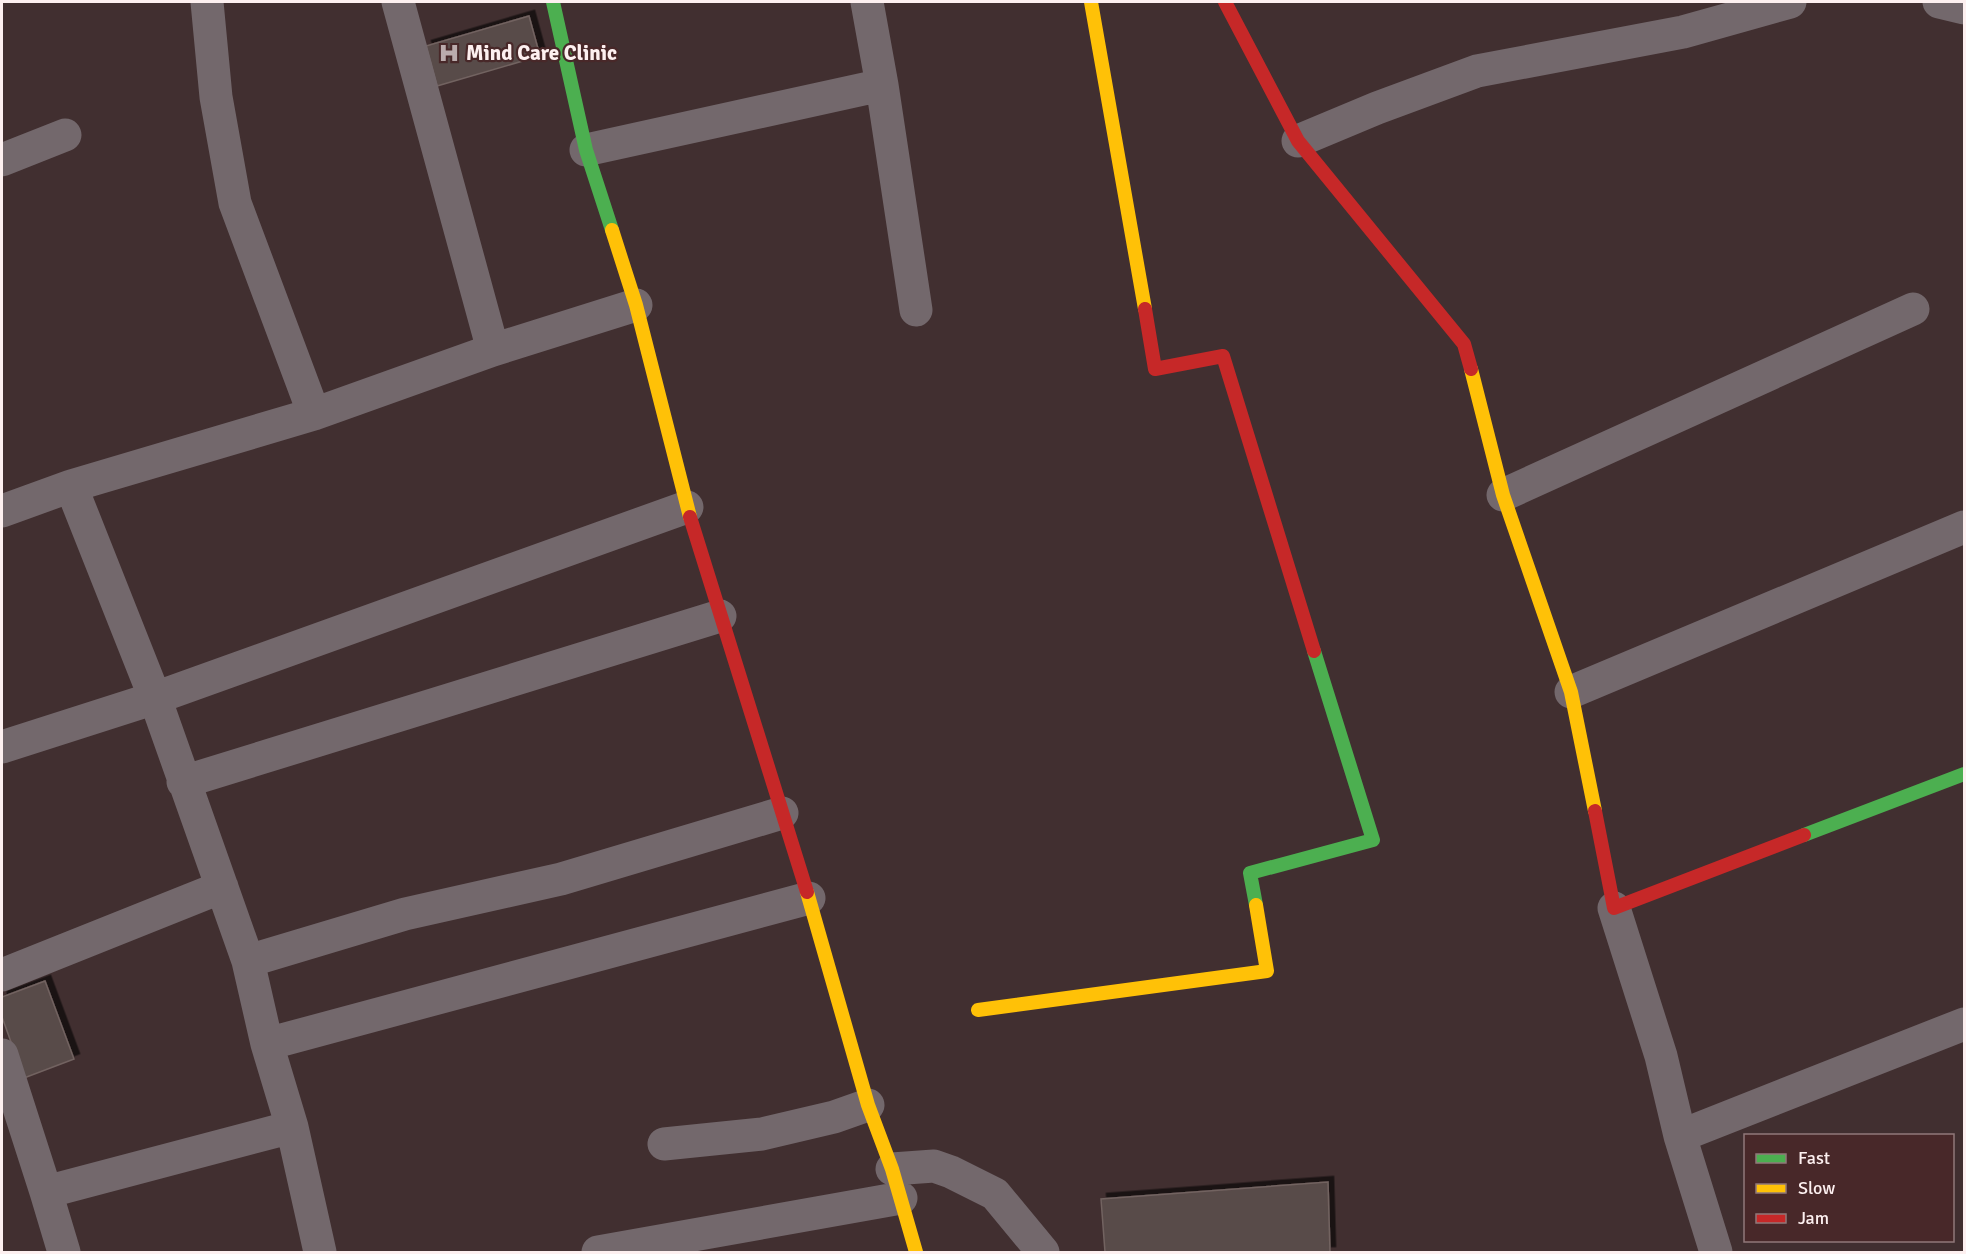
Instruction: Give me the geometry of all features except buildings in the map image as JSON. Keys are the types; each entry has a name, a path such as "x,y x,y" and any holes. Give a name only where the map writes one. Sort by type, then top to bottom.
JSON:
{"street":[{"path":"207,2 216,97 235,203 314,414"},
{"path":"398,2 493,350"},
{"path":"553,2 586,150 636,305 687,507 809,898 868,1105 896,1184 916,1252"},
{"path":"867,2 916,310"},
{"path":"978,1010 1267,971 1250,873 1373,840 1222,356 1155,369 1091,2"},
{"path":"1225,2 1298,141 1464,344 1503,495 1571,692 1614,908 1661,1056 1680,1136 1716,1252"},
{"path":"1298,141 1377,108 1477,71 1683,32 1790,2"},
{"path":"1939,2 1965,8"},
{"path":"586,150 882,85"},
{"path":"2,160 65,135"},
{"path":"2,511 70,486 314,414 493,350 636,305"},
{"path":"1503,495 1914,309"},
{"path":"70,486 155,698 248,962 267,1044 292,1127 320,1252"},
{"path":"2,747 155,698 687,507"},
{"path":"1571,692 1965,527"},
{"path":"183,782 720,616"},
{"path":"1614,908 1965,774"},
{"path":"248,962 405,915 561,879 782,813"},
{"path":"2,975 222,887"},
{"path":"267,1044 809,898"},
{"path":"1680,1136 1965,1024"},
{"path":"2,1055 64,1252"},
{"path":"664,1143 762,1134 834,1117 868,1105"},
{"path":"46,1192 292,1127"},
{"path":"598,1252 896,1184 934,1166 995,1194 1042,1252"}],"traffic: fast":[{"path":"553,2 586,150 612,230"},
{"path":"1256,905 1250,873 1373,840 1314,651"},
{"path":"1804,835 1964,774"}],"traffic: slow":[{"path":"1091,2 1145,309"},
{"path":"612,230 636,305 690,517"},
{"path":"1471,369 1503,495 1571,692 1595,811"},
{"path":"807,892 868,1105 892,1169 916,1252"},
{"path":"978,1010 1267,971 1256,905"}],"traffic: jam":[{"path":"1225,2 1298,141 1464,344 1471,369"},
{"path":"1145,309 1155,369 1223,356 1314,651"},
{"path":"690,517 807,892"},
{"path":"1595,811 1614,908 1804,835"}],"place":[{"name":"Mind Care Clinic","path":"449,53"}]}
